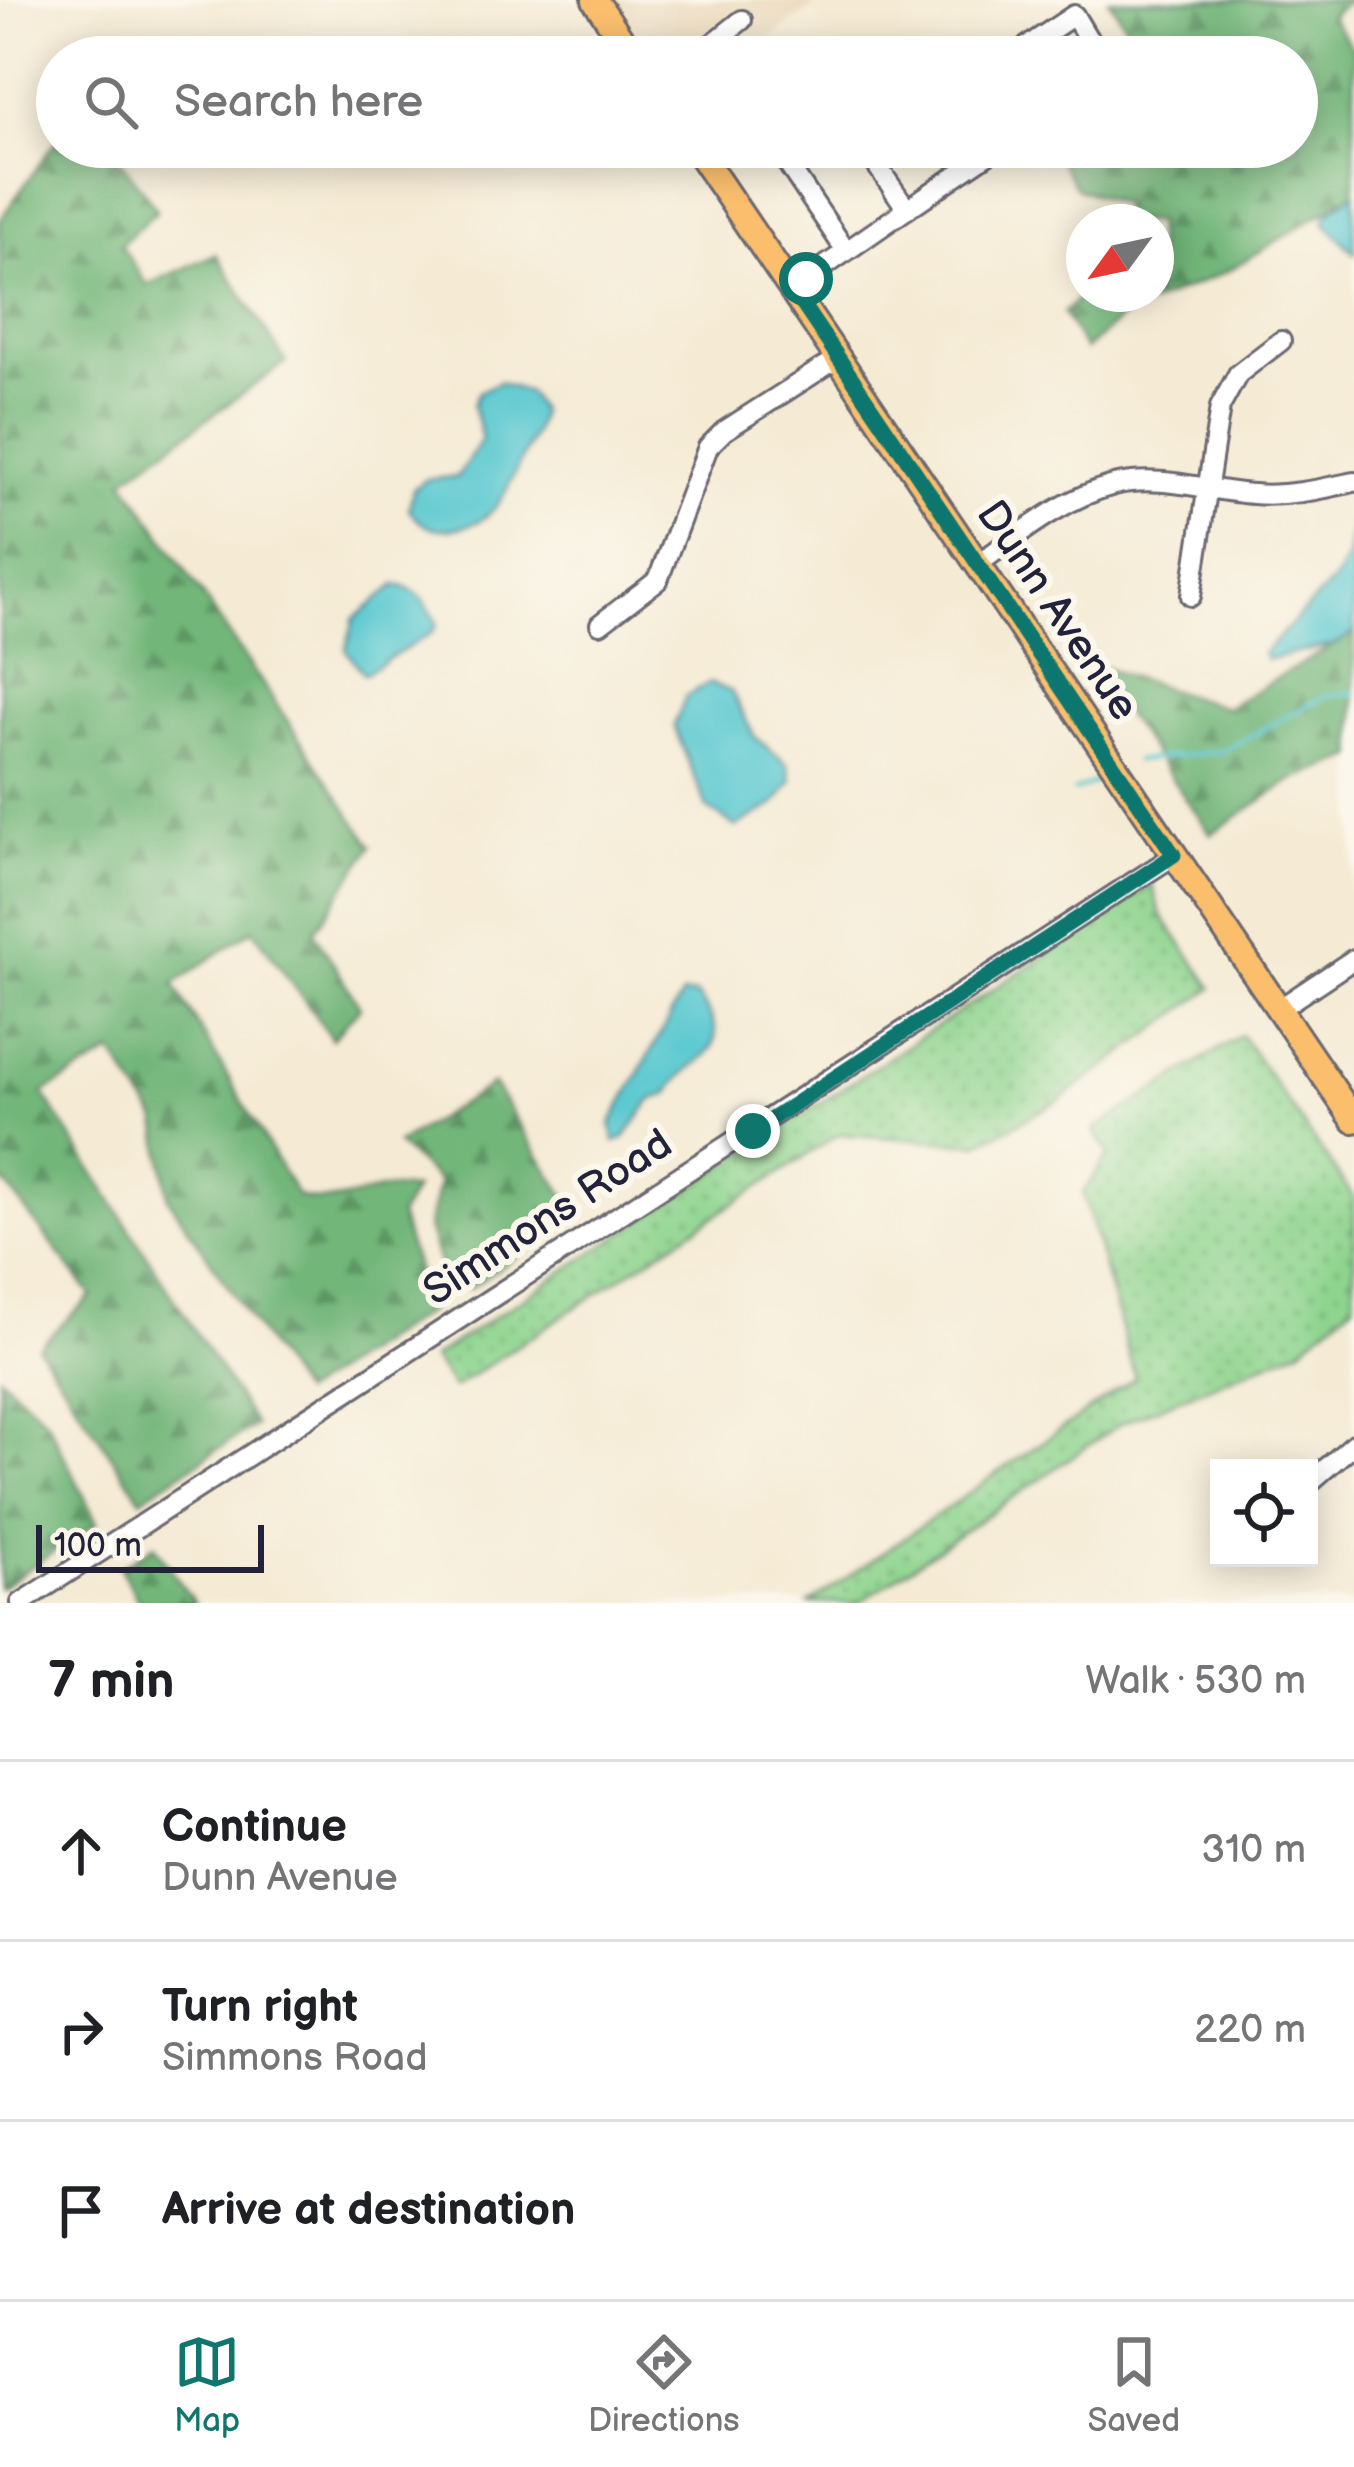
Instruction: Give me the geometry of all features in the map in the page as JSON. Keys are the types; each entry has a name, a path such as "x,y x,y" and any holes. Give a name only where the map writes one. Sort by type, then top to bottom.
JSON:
{"main road":[{"path":"595,0 619,36"},
{"name":"Dunn Avenue","path":"717,168 838,358 1354,1120"}],"street":[{"path":"1042,36 1074,15 1087,36"},
{"path":"722,36 742,20"},
{"path":"791,168 846,251"},
{"path":"879,168 907,208"},
{"path":"792,289 966,168"},
{"path":"1191,596 1216,423 1228,389 1238,374 1281,341"},
{"path":"601,624 658,580 708,447 724,430 838,358"},
{"path":"978,564 1089,493 1157,481 1283,494 1354,482"},
{"name":"Simmons Road","path":"21,1603 1174,855"},
{"path":"1279,1009 1354,959"},
{"path":"1318,1475 1354,1444"}],"shaded area":[{"path":"613,0 812,0 815,6 772,36 636,36"}],"green space":[{"path":"1109,0 1350,0 1330,16 1354,50 1354,193 1228,271 1174,294 1174,204 1120,204 1076,188 1064,168 1318,168 1318,36 1127,36 1129,30"},
{"path":"37,168 126,168 157,210 121,245 147,285 216,254 286,362 124,479 372,846 314,932 360,1007 332,1039 253,929 174,984 297,1196 330,1200 414,1189 399,1216 430,1310 301,1394 168,1198 157,1120 112,1053 43,1093 255,1425 141,1499 38,1347 92,1296 0,1177 0,220"},
{"path":"1066,310 1131,312 1085,350 1063,313"},
{"path":"1354,633 1354,757 1292,780 1211,834 1089,663 1226,708"},
{"path":"1152,885 1160,913 1212,988 1059,1101 978,1144 839,1134 453,1388 432,1358"},
{"path":"1241,1035 1354,1198 1354,1303 1301,1348 1121,1423 859,1603 810,1603 1135,1378 1083,1193 1109,1154 1094,1130"},
{"path":"493,1084 578,1216 469,1289 442,1272 428,1227 439,1182 397,1144"},
{"path":"0,1376 47,1421 97,1523 0,1588"},
{"path":"155,1545 194,1603 140,1603 120,1568"}],"water":[{"path":"1354,193 1354,253 1325,223 1327,214"},
{"path":"499,382 529,393 540,412 510,483 496,506 477,522 448,529 426,525 409,509 413,489 427,479 457,477 482,439 473,405 479,392"},
{"path":"1354,518 1354,633 1332,645 1266,660 1263,653 1336,578 1347,558"},
{"path":"395,585 416,593 437,623 433,632 364,674 346,650 354,619"},
{"path":"709,683 731,691 754,736 788,765 792,781 775,804 736,827 707,808 674,726 686,696"},
{"path":"682,995 697,995 710,1015 714,1042 668,1094 651,1100 624,1139 615,1142 611,1124"}],"waterway":[{"path":"1135,761 1223,751 1327,695 1354,693"},
{"path":"1074,791 1097,781"}],"route":[{"path":"753,1131 1174,855 792,289 806,279"}]}
